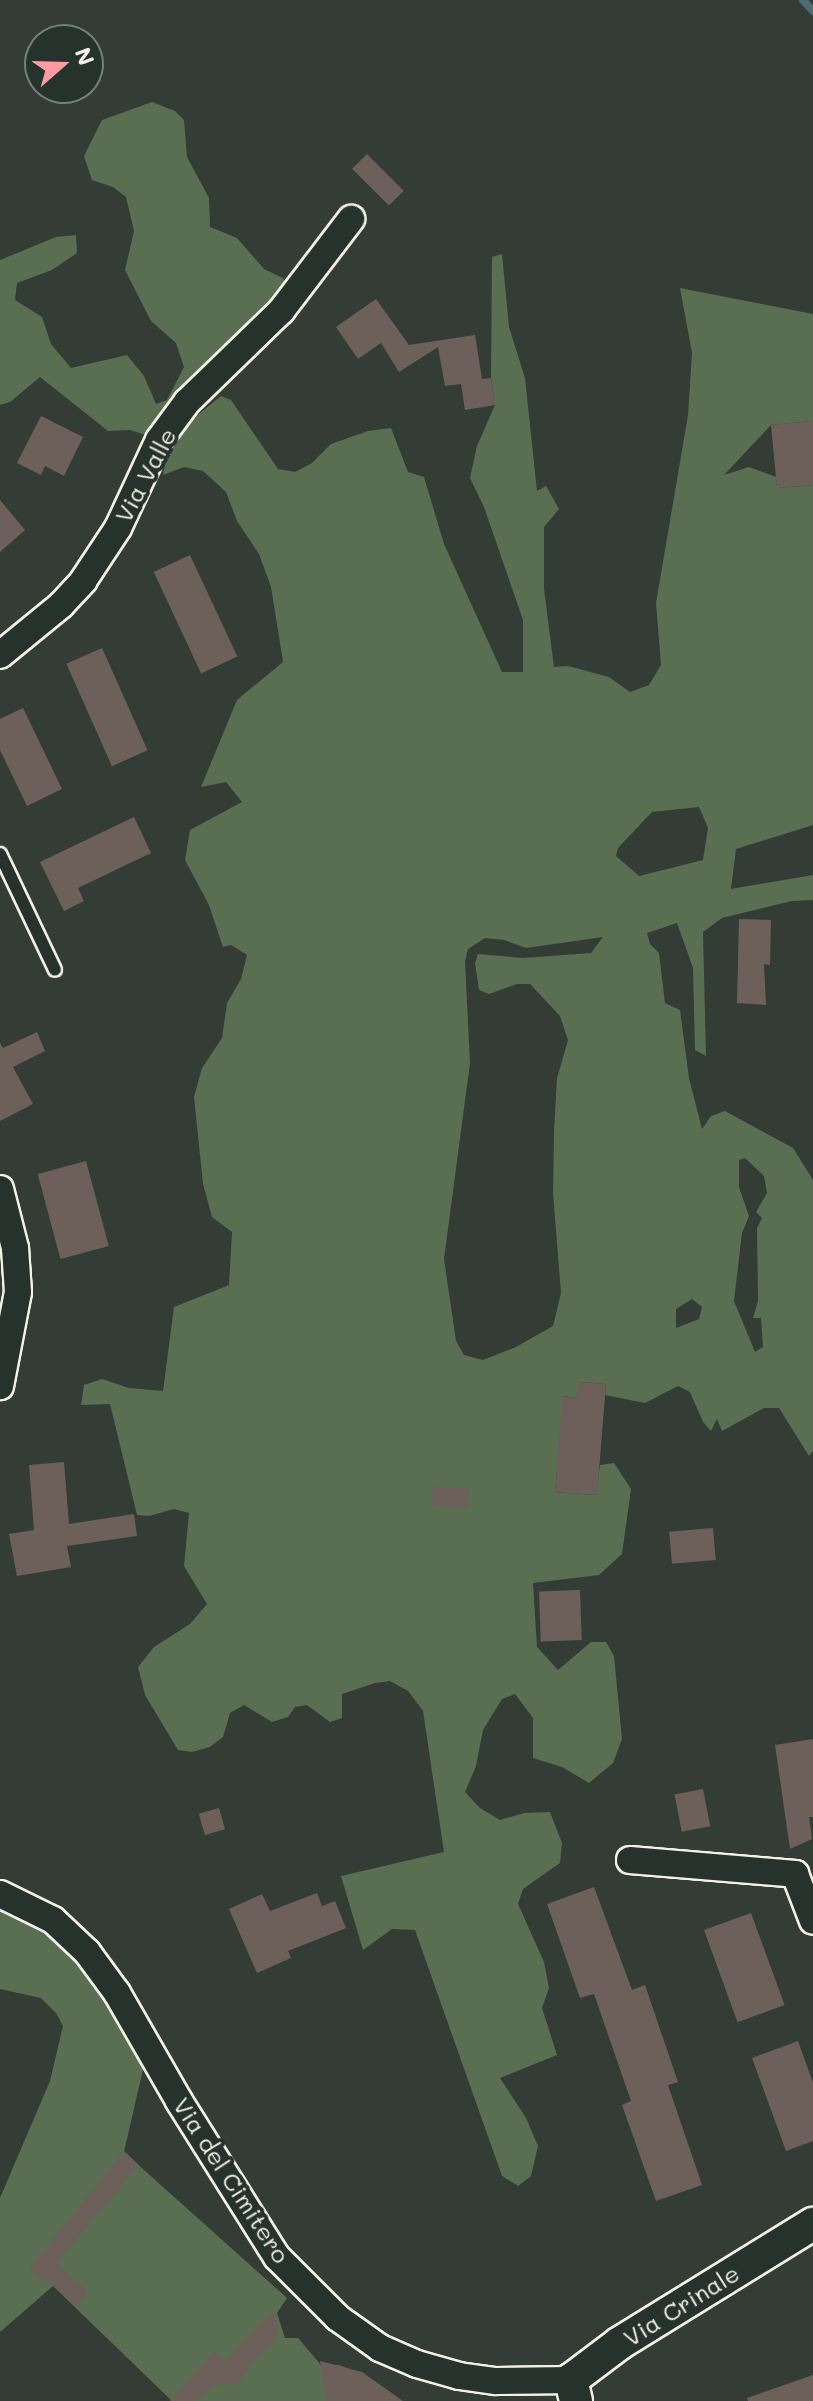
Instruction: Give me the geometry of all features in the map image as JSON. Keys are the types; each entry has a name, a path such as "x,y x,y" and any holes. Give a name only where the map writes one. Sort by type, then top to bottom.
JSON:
{"street":[{"name":"Via Valle","path":"0,655 61,605 83,581 118,528 159,440 187,402 281,311 351,219"},
{"path":"0,1189 15,1248 18,1292 0,1386"},
{"path":"630,1860 795,1874 813,1921"},
{"name":"Via del Cimitero","path":"0,1894 53,1920 87,1952 117,1993 179,2101 277,2257 338,2318 380,2348 417,2364 459,2376 574,2390"},
{"name":"Via Crinale","path":"574,2390 620,2343 813,2224"}],"lane":[{"path":"0,854 55,970"}],"green space":[{"path":"152,102 175,111 184,120 187,157 209,198 210,227 237,238 264,269 283,278 288,289 149,436 130,430 108,431 40,377 10,402 0,405 0,260 56,237 76,235 77,253 52,270 17,283 15,300 42,317 51,344 71,368 127,355 144,376 156,404 167,400 184,367 176,343 151,321 125,270 134,231 126,197 113,187 92,180 84,156 102,120"},
{"path":"502,254 509,327 525,378 537,491 546,486 559,509 544,527 544,589 554,667 568,666 609,677 630,692 649,685 661,665 656,603 688,415 692,353 680,288 813,314 813,421 771,425 724,475 749,467 776,477 777,488 813,485 813,825 736,849 731,889 813,875 813,900 792,901 722,918 703,932 706,1056 695,1050 693,968 677,923 647,933 650,944 659,953 665,1003 680,1010 689,1078 702,1129 711,1116 725,1111 793,1148 813,1180 813,1451 809,1456 779,1408 764,1408 722,1431 717,1419 711,1431 703,1422 690,1392 678,1386 645,1403 605,1395 606,1384 579,1382 577,1398 564,1396 555,1492 596,1495 600,1465 614,1463 631,1489 622,1554 599,1575 533,1583 537,1647 558,1670 591,1642 606,1642 614,1656 622,1739 613,1763 589,1783 562,1767 533,1758 533,1718 515,1694 502,1699 483,1730 476,1766 465,1792 480,1808 500,1820 524,1813 550,1812 562,1843 560,1863 523,1889 518,1904 544,1962 549,1988 542,2008 557,2055 500,2078 526,2118 538,2146 531,2176 518,2186 502,2176 415,1930 392,1929 363,1950 341,1876 444,1852 423,1711 408,1691 390,1681 375,1683 342,1694 342,1718 330,1722 307,1705 295,1707 288,1717 272,1722 244,1705 230,1713 223,1737 210,1747 192,1752 178,1750 145,1695 138,1667 154,1647 190,1624 207,1604 184,1566 189,1513 174,1509 149,1516 137,1515 110,1404 81,1405 84,1385 102,1379 129,1388 163,1391 174,1307 229,1285 232,1232 212,1217 203,1184 194,1097 202,1068 222,1038 227,1003 241,979 247,955 231,945 223,947 209,905 185,860 190,830 242,802 226,782 201,787 237,700 283,662 271,587 259,554 237,521 226,492 203,471 184,467 163,475 167,454 189,422 221,396 231,400 278,469 295,472 312,463 331,444 368,431 391,428 408,472 424,477 444,544 502,672 523,672 523,620 484,507 470,478 477,446 495,405 491,378 492,257","holes":["699,807 708,828 703,860 639,876 616,856 618,848 652,812","603,937 591,953 523,958 478,954 475,963 479,990 489,994 517,984 530,984 560,1016 568,1040 557,1078 554,1131 553,1193 561,1293 553,1326 516,1347 483,1360 464,1355 456,1341 444,1259 470,1063 465,961 468,949 485,938 504,940 526,948","745,1158 764,1176 767,1193 756,1212 762,1218 757,1228 758,1301 753,1318 761,1318 763,1347 755,1352 734,1301 742,1233 749,1216 739,1187 739,1160","692,1299 702,1307 699,1319 676,1328 676,1309"]},
{"path":"0,1902 71,1947 137,2046 144,2065 124,2152 287,2298 277,2313 285,2338 298,2338 321,2365 339,2365 363,2374 396,2401 172,2401 53,2286 0,2332 0,2198 50,2081 63,2026 56,2013 41,1998 0,1989"}],"building":[{"path":"367,154 404,191 389,206 352,169"},
{"path":"376,299 409,345 475,335 482,379 491,378 495,405 465,410 461,384 445,386 438,347 399,372 381,343 358,359 336,327"},
{"path":"41,416 83,437 64,476 45,466 41,475 17,463"},
{"path":"813,421 813,485 777,488 771,425"},
{"path":"0,500 25,530 0,552"},
{"path":"190,555 237,657 201,673 154,572"},
{"path":"102,648 148,750 112,766 66,664"},
{"path":"23,708 62,789 27,806 0,750 0,719"},
{"path":"134,817 151,853 78,888 84,901 64,911 40,862"},
{"path":"739,919 771,920 770,965 764,964 766,1005 737,1003"},
{"path":"37,1032 45,1051 13,1067 33,1104 0,1121 0,1043 3,1048"},
{"path":"86,1161 109,1246 60,1259 38,1174"},
{"path":"578,1382 606,1384 597,1495 555,1492 563,1396 577,1398"},
{"path":"64,1462 69,1524 134,1514 137,1536 67,1546 71,1567 17,1576 9,1534 34,1530 29,1465"},
{"path":"433,1487 469,1489 468,1508 432,1506"},
{"path":"713,1528 716,1560 672,1564 669,1532"},
{"path":"580,1590 582,1640 541,1641 539,1591"},
{"path":"813,1739 813,1817 809,1817 812,1839 790,1849 775,1745"},
{"path":"703,1789 710,1826 682,1832 675,1795"},
{"path":"219,1808 225,1829 205,1835 199,1814"},
{"path":"594,1887 632,1990 645,1985 678,2082 668,2085 702,2185 656,2201 622,2105 631,2101 594,1994 580,1998 547,1904"},
{"path":"317,1893 322,1906 335,1901 346,1928 288,1951 291,1958 257,1973 229,1909 262,1894 270,1911"},
{"path":"751,1913 785,2005 738,2022 704,1930"},
{"path":"798,2041 813,2083 813,2141 786,2151 752,2058"},
{"path":"124,2151 139,2165 57,2263 88,2292 76,2306 45,2278 43,2281 29,2269"},
{"path":"274,2309 279,2332 237,2384 215,2385 195,2401 170,2401 214,2351 225,2361"},
{"path":"320,2361 362,2372 403,2401 326,2401"},
{"path":"813,2375 813,2401 748,2401 747,2398"}],"waterway":[{"path":"803,0 813,11"}]}
